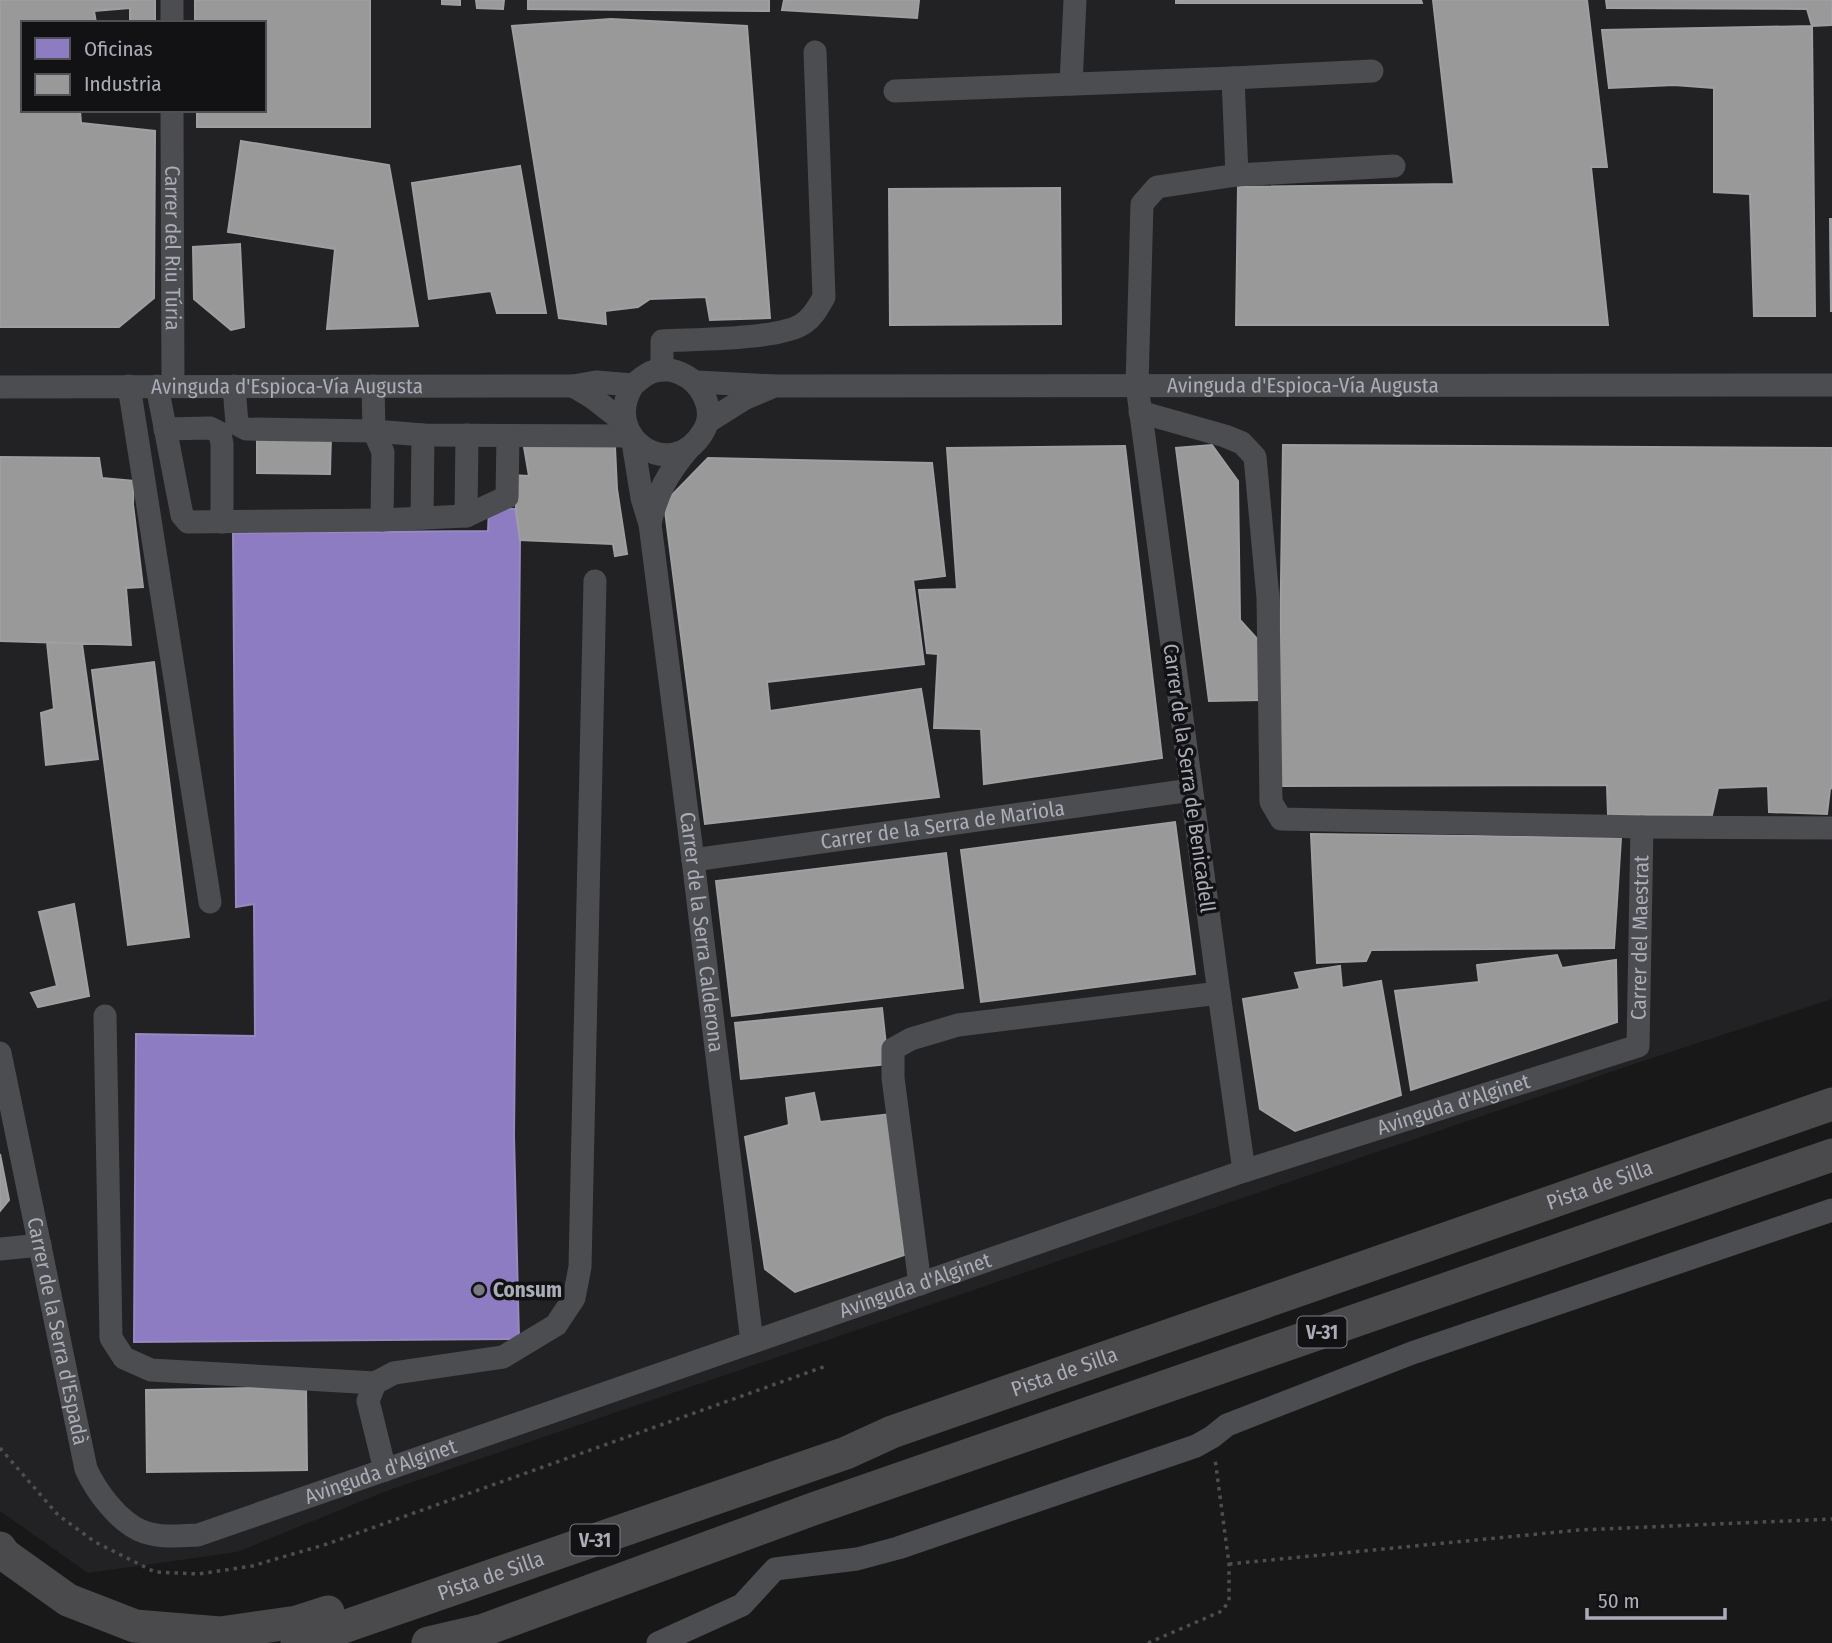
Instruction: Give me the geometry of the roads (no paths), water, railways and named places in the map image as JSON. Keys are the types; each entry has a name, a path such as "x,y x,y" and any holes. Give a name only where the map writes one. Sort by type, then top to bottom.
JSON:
{"highway":[{"name":"Pista de Silla","path":"298,1643 846,1453 892,1432 1832,1104"},
{"name":"V-31","path":"428,1643 474,1636 813,1509 1832,1155"},
{"path":"0,1548 5,1555 68,1600 135,1626 220,1633 297,1622 839,1434 892,1432"}],"street":[{"path":"172,0 172,21"},
{"path":"1071,84 1074,0"},
{"path":"662,370 662,341 774,335 803,325 816,312 824,297 815,52"},
{"path":"895,91 1372,71"},
{"path":"1233,78 1237,175"},
{"name":"Carrer del Riu Túria","path":"172,112 165,429 182,515 188,522 382,520 466,516"},
{"name":"Carrer de la Serra de Benicadell","path":"1244,1171 1136,385 1142,204 1157,187 1237,175 1394,166"},
{"path":"628,429 624,409 627,394 633,385 648,374 662,370 676,371 690,377 700,387 707,401 709,421"},
{"name":"Avinguda d'Espioca-Vía Augusta","path":"0,387 573,386 596,382 633,385"},
{"name":"Avinguda d'Espioca-Vía Augusta","path":"695,382 776,386 1832,385"},
{"path":"234,386 237,424 246,429 508,436 628,429"},
{"path":"373,386 374,431 383,452 382,520"},
{"path":"573,386 593,398 628,429 639,445 650,452 663,455 689,448 698,440 709,421 744,399 776,386"},
{"path":"129,387 210,902"},
{"path":"1140,412 1225,436 1242,443 1255,457 1268,598 1271,802 1281,819 1642,827 1832,828"},
{"path":"165,429 210,428 219,433 222,444 222,522"},
{"name":"Carrer de la Serra Calderona","path":"628,429 650,524 752,1342"},
{"path":"422,518 423,435"},
{"path":"467,435 466,516 507,497 508,436"},
{"name":"Carrer de la Serra Calderona","path":"650,524 656,499 676,464 689,448"},
{"path":"105,1016 111,1338 124,1358 151,1370 375,1383 394,1373 503,1357 556,1325 574,1298 580,1267 595,581"},
{"name":"Carrer de la Serra de Mariola","path":"693,860 1191,790"},
{"name":"Carrer del Maestrat","path":"1638,1046 1642,827"},
{"path":"920,1284 893,1078 893,1049 911,1039 958,1025 1219,993"},
{"name":"Avinguda d'Alginet","path":"198,1535 1244,1171 1638,1046"},
{"name":"Carrer de la Serra d'Espadà","path":"0,1053 86,1469 111,1506 133,1526 144,1531 177,1536 198,1535"},
{"path":"658,1643 742,1605 775,1569 857,1559 898,1548 1196,1446 1227,1425 1412,1353 1832,1210"},
{"path":"0,1249 40,1245"},
{"path":"375,1383 368,1401 385,1470"}],"place":[{"name":"Consum","path":"479,1290"}]}
